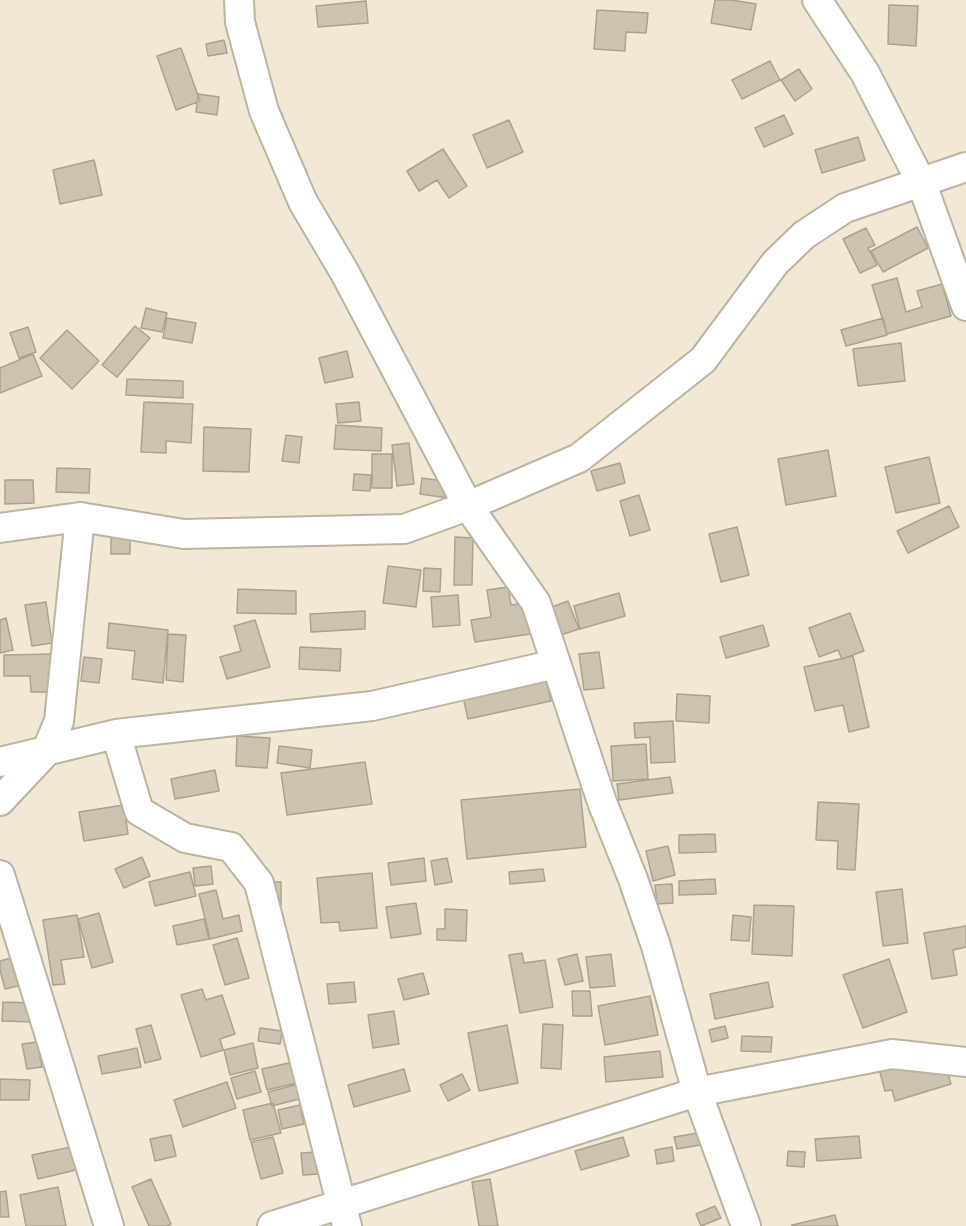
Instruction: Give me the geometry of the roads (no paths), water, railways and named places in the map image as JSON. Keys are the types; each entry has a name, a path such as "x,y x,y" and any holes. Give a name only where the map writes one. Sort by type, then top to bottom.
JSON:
{"street":[{"path":"239,0 240,22 264,111 303,202 345,273 468,506 536,603 602,802 633,879 656,946 697,1092 746,1226"},
{"path":"817,0 866,73 922,184 966,306"},
{"path":"0,528 80,517 184,534 404,529 468,506 579,458 703,360 775,263 804,235 845,208 922,184 966,167"},
{"path":"0,801 46,752 59,721 80,517"},
{"path":"0,762 116,734 372,706 556,664"},
{"path":"116,734 140,811 185,838 231,847 259,883 344,1215"},
{"path":"0,876 109,1226"},
{"path":"272,1226 344,1215 697,1092 892,1054 966,1062"}]}
